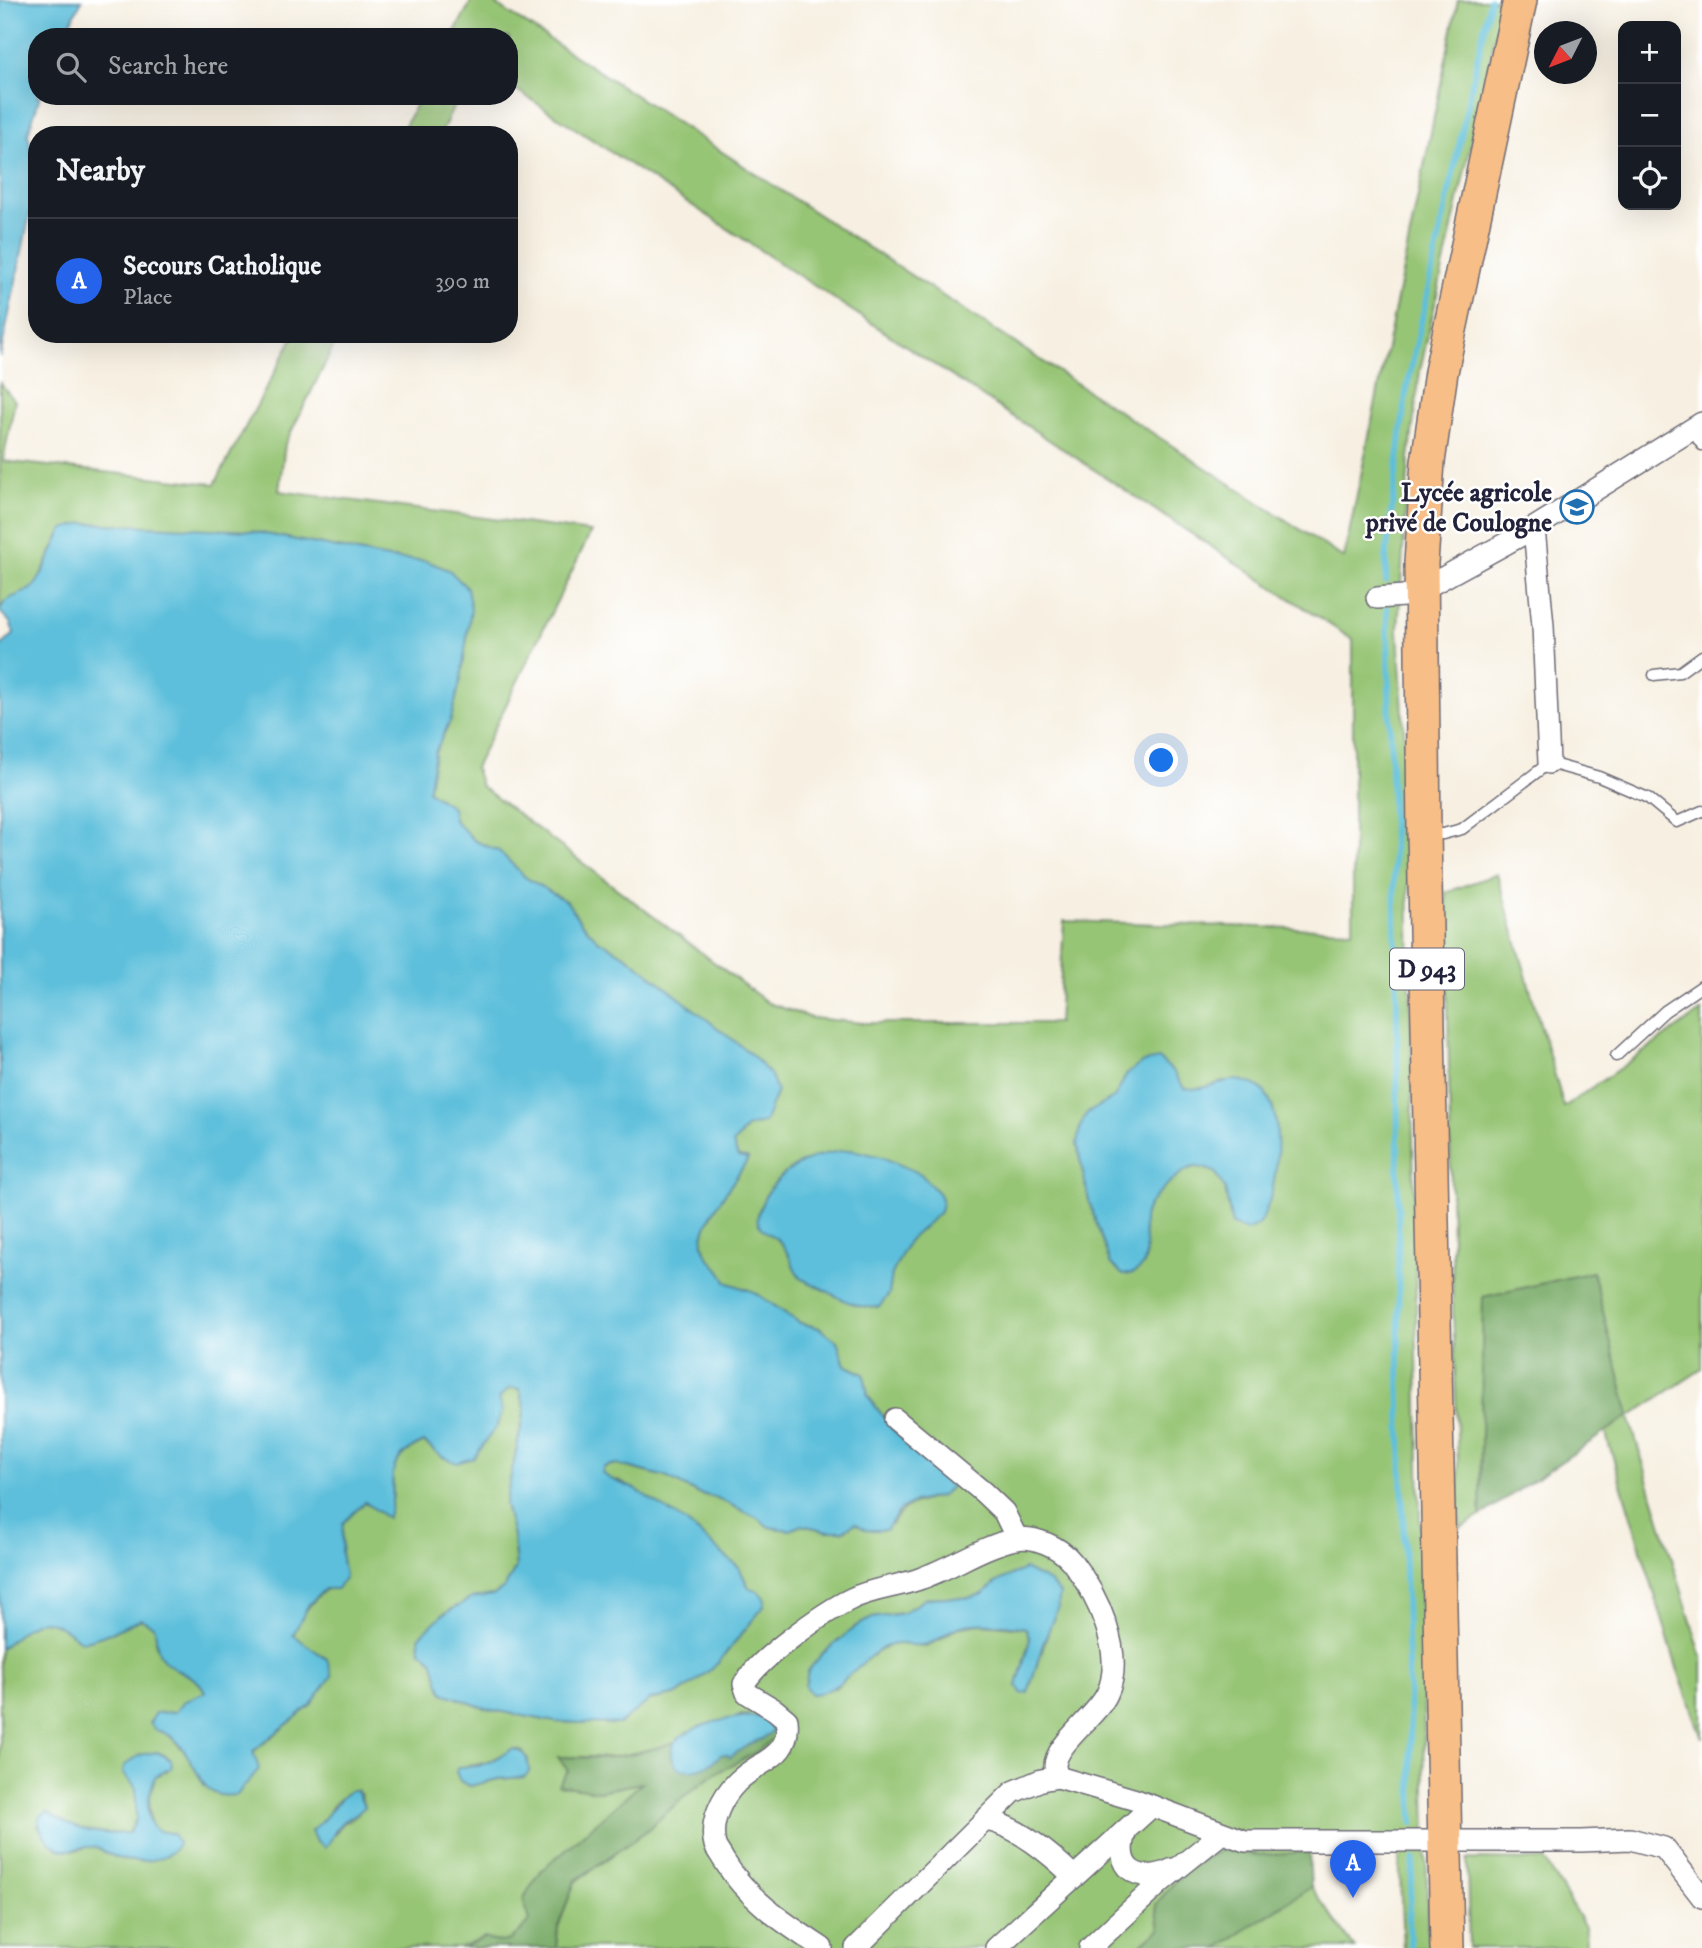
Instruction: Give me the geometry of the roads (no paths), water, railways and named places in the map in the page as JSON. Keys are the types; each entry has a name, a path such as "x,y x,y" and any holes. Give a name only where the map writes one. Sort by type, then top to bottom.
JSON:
{"main road":[{"name":"D 943","path":"1447,1948 1421,590 1428,463 1438,384 1520,0"}],"street":[{"path":"1377,598 1404,596 1421,590 1534,528 1698,432"},
{"path":"1534,528 1543,626 1549,763"},
{"path":"895,1419 1004,1512 1017,1539"},
{"path":"822,1948 772,1914 750,1894 729,1869 715,1845 715,1821 722,1799 739,1780 785,1745 789,1735 787,1720 747,1693 744,1684 750,1675 783,1646 851,1599 887,1586 920,1579 1017,1539 1048,1543 1070,1559 1104,1617 1111,1649 1113,1679 1106,1697 1040,1772 1013,1792 856,1948"},
{"path":"1058,1777 1055,1766 1059,1752"},
{"path":"1013,1792 1041,1780 1058,1777 1152,1806 1245,1841 1630,1839 1664,1848 1702,1897"},
{"path":"996,1948 1152,1806"},
{"path":"985,1820 1000,1823 1030,1841 1055,1858 1074,1877"},
{"path":"1126,1830 1120,1845 1124,1859 1134,1872 1147,1877 1181,1865"},
{"path":"1090,1948 1181,1865 1222,1833"}],"lane":[{"path":"1654,675 1680,672 1702,656"},
{"path":"1424,834 1443,834 1462,829 1549,763 1598,777 1648,797 1677,822 1702,811"},
{"path":"1616,1056 1665,1011 1702,986"}],"water":[{"path":"0,0 82,0 68,28 28,28 28,105 37,105 31,126 28,126 28,223 0,357"},
{"path":"84,523 251,531 388,558 426,561 449,570 467,588 471,609 461,679 451,719 435,752 428,791 452,807 454,820 475,841 499,851 525,877 567,902 581,923 598,940 628,957 752,1055 770,1074 777,1091 764,1123 747,1127 733,1144 738,1157 748,1159 707,1225 703,1236 705,1251 726,1282 754,1292 800,1323 819,1328 837,1341 845,1365 864,1374 868,1396 894,1431 954,1483 942,1496 915,1502 899,1511 886,1530 866,1530 855,1523 843,1531 828,1531 802,1525 789,1530 769,1527 758,1518 717,1498 697,1493 666,1477 616,1464 604,1467 602,1473 635,1489 687,1523 739,1568 749,1588 758,1591 765,1599 764,1606 718,1663 678,1694 650,1700 619,1724 555,1722 488,1709 443,1693 432,1659 420,1650 419,1637 442,1615 472,1598 494,1595 505,1587 516,1567 513,1536 505,1504 525,1409 520,1389 510,1388 499,1398 502,1412 497,1426 473,1458 457,1463 442,1457 424,1442 409,1450 395,1467 387,1518 365,1502 343,1523 341,1553 345,1576 337,1589 325,1589 309,1604 293,1635 327,1659 332,1676 310,1706 253,1751 259,1769 237,1795 220,1795 211,1791 177,1742 168,1734 155,1730 150,1723 155,1713 175,1712 183,1702 205,1692 197,1681 163,1659 158,1648 155,1627 141,1619 82,1642 57,1625 40,1622 31,1624 0,1649 0,647 14,634 10,622 0,612 5,602 33,587 63,529"},
{"path":"1159,1059 1173,1071 1184,1088 1203,1088 1237,1080 1257,1086 1267,1096 1274,1111 1277,1130 1272,1193 1259,1224 1247,1231 1232,1225 1225,1189 1215,1172 1197,1167 1183,1172 1168,1184 1147,1209 1144,1218 1145,1259 1142,1267 1123,1275 1110,1263 1089,1201 1077,1144 1086,1114 1115,1097 1126,1075 1143,1062"},
{"path":"852,1150 882,1157 921,1174 939,1194 942,1202 940,1212 908,1241 892,1274 889,1294 879,1307 855,1305 802,1279 782,1244 759,1225 758,1214 763,1201 770,1189 789,1170 813,1158"},
{"path":"1024,1569 1050,1582 1060,1594 1028,1693 1021,1694 1017,1686 1030,1639 1026,1628 991,1624 963,1626 928,1644 888,1646 831,1689 821,1693 811,1694 805,1686 808,1671 821,1655 856,1626 872,1618 903,1613 925,1599 969,1598 983,1594 995,1583"},
{"path":"754,1716 769,1719 772,1732 730,1757 726,1754 720,1755 702,1768 687,1770 675,1764 673,1746 690,1730 718,1721"},
{"path":"512,1749 524,1754 527,1760 529,1772 524,1777 498,1779 470,1786 460,1781 456,1772 458,1767 478,1766"},
{"path":"156,1752 171,1761 172,1767 155,1777 148,1813 152,1825 159,1831 173,1834 178,1842 170,1853 145,1861 128,1860 92,1847 63,1850 53,1846 45,1837 39,1817 48,1812 77,1828 106,1833 129,1833 136,1820 136,1789 123,1774 124,1766 140,1755"},
{"path":"351,1790 357,1790 364,1807 340,1824 324,1848 316,1842 311,1831"}],"waterway":[{"path":"1386,581 1386,557 1406,393 1490,0"},
{"path":"1387,608 1397,999 1399,1379 1413,1823"},
{"path":"1410,1948 1409,1916 1414,1859"}],"place":[{"name":"Lycée agricole privé de Coulogne","path":"1577,507"},
{"name":"Secours Catholique","path":"1353,1898"}]}
